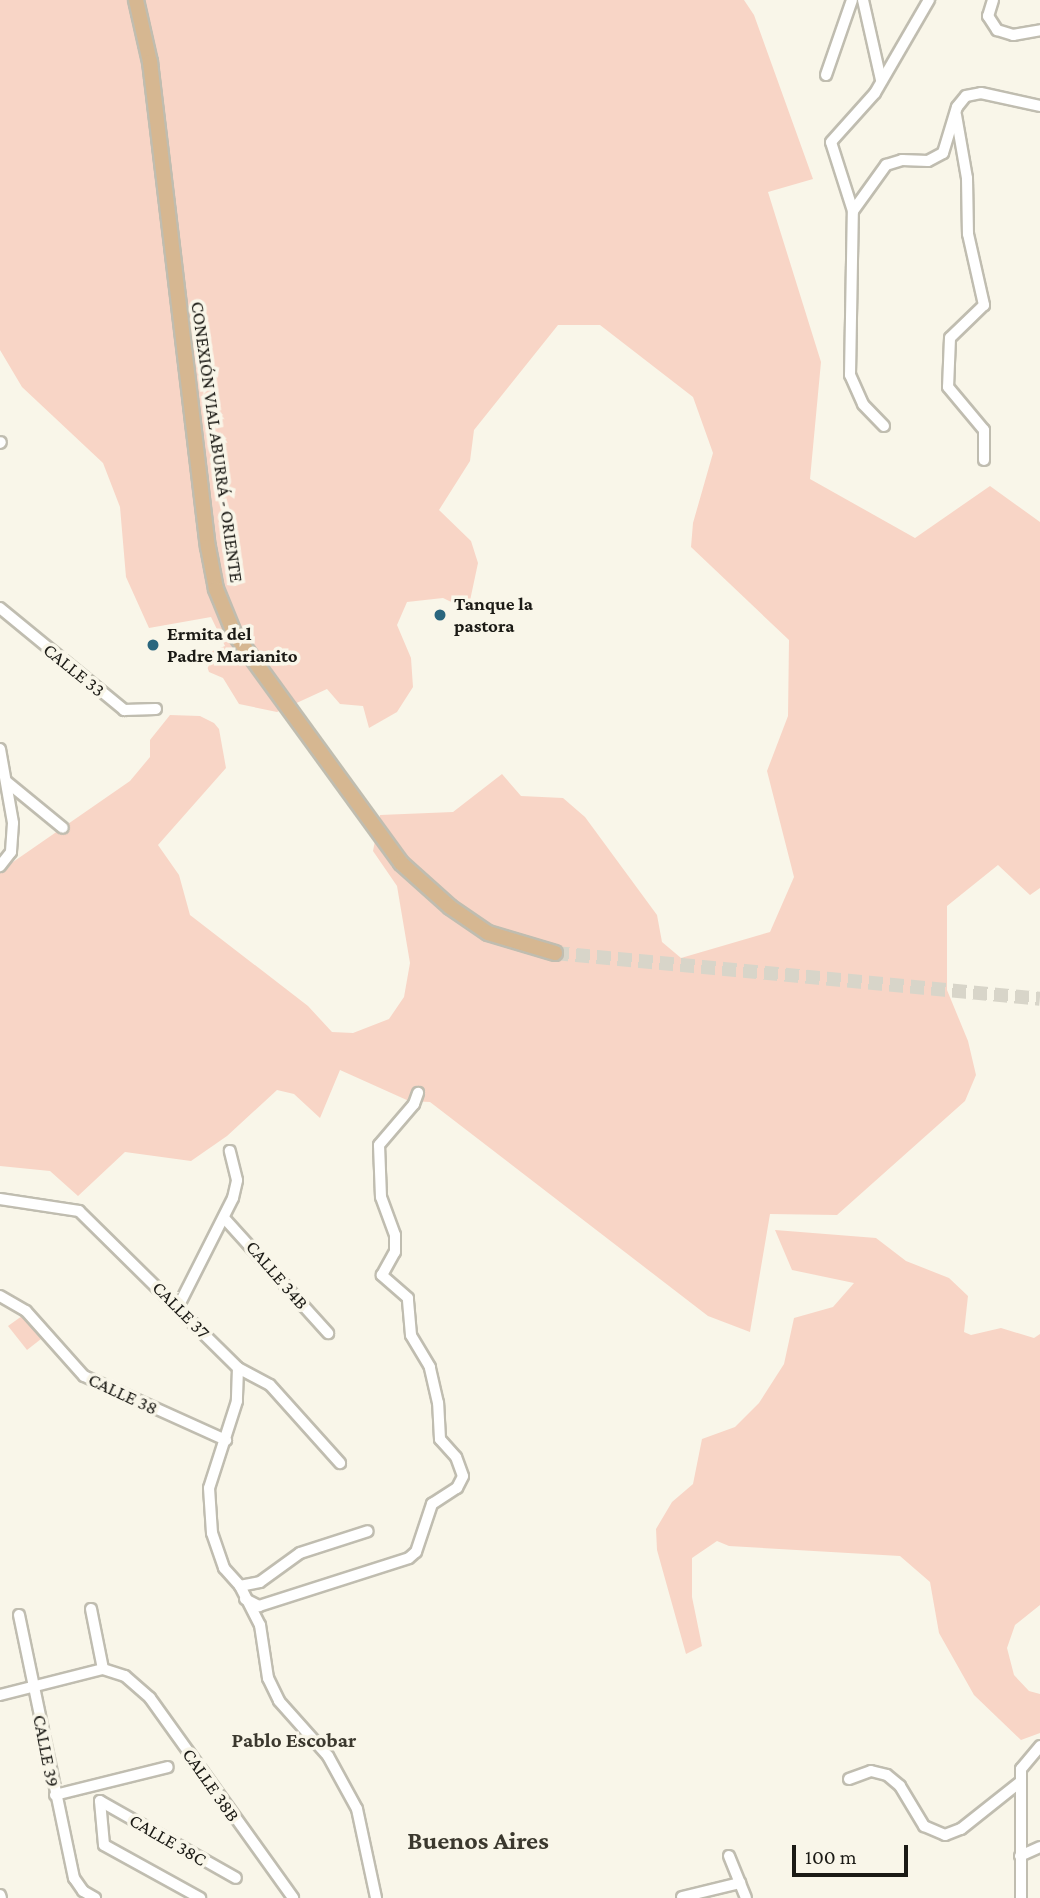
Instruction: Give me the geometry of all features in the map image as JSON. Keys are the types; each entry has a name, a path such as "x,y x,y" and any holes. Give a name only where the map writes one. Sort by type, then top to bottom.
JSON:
{"main road":[{"name":"CONEXIÓN VIAL ABURRÁ - ORIENTE","path":"136,0 150,62 208,547 216,589 234,633 258,672 401,863 450,907 488,933 555,953"}],"street":[{"path":"826,75 852,0"},
{"path":"863,0 881,80"},
{"path":"884,426 863,404 850,375 853,211 831,142 881,80 929,0"},
{"path":"993,0 988,16 996,30 1013,35 1040,30"},
{"path":"853,211 886,165 902,160 928,162 943,153 960,101 973,93 1040,106"},
{"path":"956,115 967,178 968,234 984,306 950,338 948,387 984,430 984,460"},
{"name":"CALLE 33","path":"0,608 124,710 156,709"},
{"path":"0,617 13,621"},
{"path":"0,749 9,784 11,852 0,866"},
{"path":"0,775 63,828"},
{"path":"245,1599 259,1606 409,1558 416,1552 432,1504 457,1488 463,1476 456,1457 440,1439 438,1403 430,1367 411,1335 408,1298 382,1275 395,1252 395,1234 381,1197 379,1145 414,1104 418,1093"},
{"path":"178,1307 225,1219 236,1180 230,1152"},
{"name":"CALLE 37","path":"0,1199 79,1211 238,1368 270,1385 340,1463"},
{"name":"CALLE 34B","path":"225,1219 328,1333"},
{"name":"CALLE 38","path":"4,1296 26,1311 84,1376 226,1440"},
{"path":"238,1368 237,1401 209,1488 212,1533 224,1568 240,1586 260,1625 268,1678 279,1701 328,1756 357,1809 376,1898"},
{"path":"240,1586 260,1582 300,1553 368,1531"},
{"path":"0,1696 103,1669 91,1609"},
{"name":"CALLE 39","path":"19,1615 55,1795 77,1885 95,1898"},
{"name":"CALLE 38B","path":"103,1669 125,1676 150,1698 293,1898"},
{"path":"1021,1898 1020,1782 1025,1762 1040,1746"},
{"path":"55,1795 168,1767"},
{"path":"849,1779 871,1771 887,1774 900,1786 924,1826 945,1835 961,1829 1020,1782"},
{"name":"CALLE 38C","path":"200,1898 104,1844 100,1801 236,1878"},
{"path":"1020,1856 1040,1847"},
{"path":"729,1856 746,1898"},
{"path":"682,1898 740,1883"}],"shaded area":[{"path":"0,0 744,0 754,15 813,179 768,192 821,362 810,479 915,538 990,486 1040,522 1040,888 1030,895 998,865 947,906 947,990 968,1041 976,1075 965,1101 837,1215 770,1214 750,1332 708,1316 430,1102 409,1101 340,1070 320,1118 294,1094 277,1090 227,1136 191,1161 125,1152 78,1196 50,1171 0,1166 0,871 130,781 150,757 150,740 170,715 200,716 214,723 219,729 226,768 158,845 179,875 190,915 308,1006 332,1032 353,1033 389,1019 404,997 410,963 397,886 373,851 380,815 453,812 502,774 521,796 563,798 585,817 657,915 662,942 681,958 770,932 794,877 767,771 788,716 789,640 691,547 693,523 713,453 693,397 600,325 558,325 474,430 470,461 439,510 471,541 478,563 468,610 443,598 407,602 397,625 411,658 413,687 397,712 369,728 363,706 340,704 327,689 277,712 239,704 223,678 209,672 203,655 225,646 211,617 149,628 126,577 120,507 103,463 22,387 0,350"},
{"path":"775,1230 876,1238 906,1261 949,1278 968,1296 964,1332 971,1335 1001,1328 1034,1338 1040,1334 1040,1605 1015,1625 1007,1648 1014,1675 1029,1691 1040,1694 1040,1733 1021,1740 974,1695 939,1633 930,1582 900,1556 729,1546 717,1541 692,1558 692,1597 702,1646 686,1654 657,1550 656,1529 672,1502 693,1484 702,1439 735,1427 759,1403 784,1364 794,1318 833,1307 854,1283 792,1270"},
{"path":"22,1316 41,1339 27,1350 8,1326"}],"tunnel":[{"path":"555,953 1040,999"}],"place":[{"name":"Tanque la pastora","path":"440,615"},
{"name":"Ermita del Padre Marianito","path":"153,645"}],"district":[{"name":"Pablo Escobar","path":"294,1740"},
{"name":"Buenos Aires","path":"478,1841"}]}
